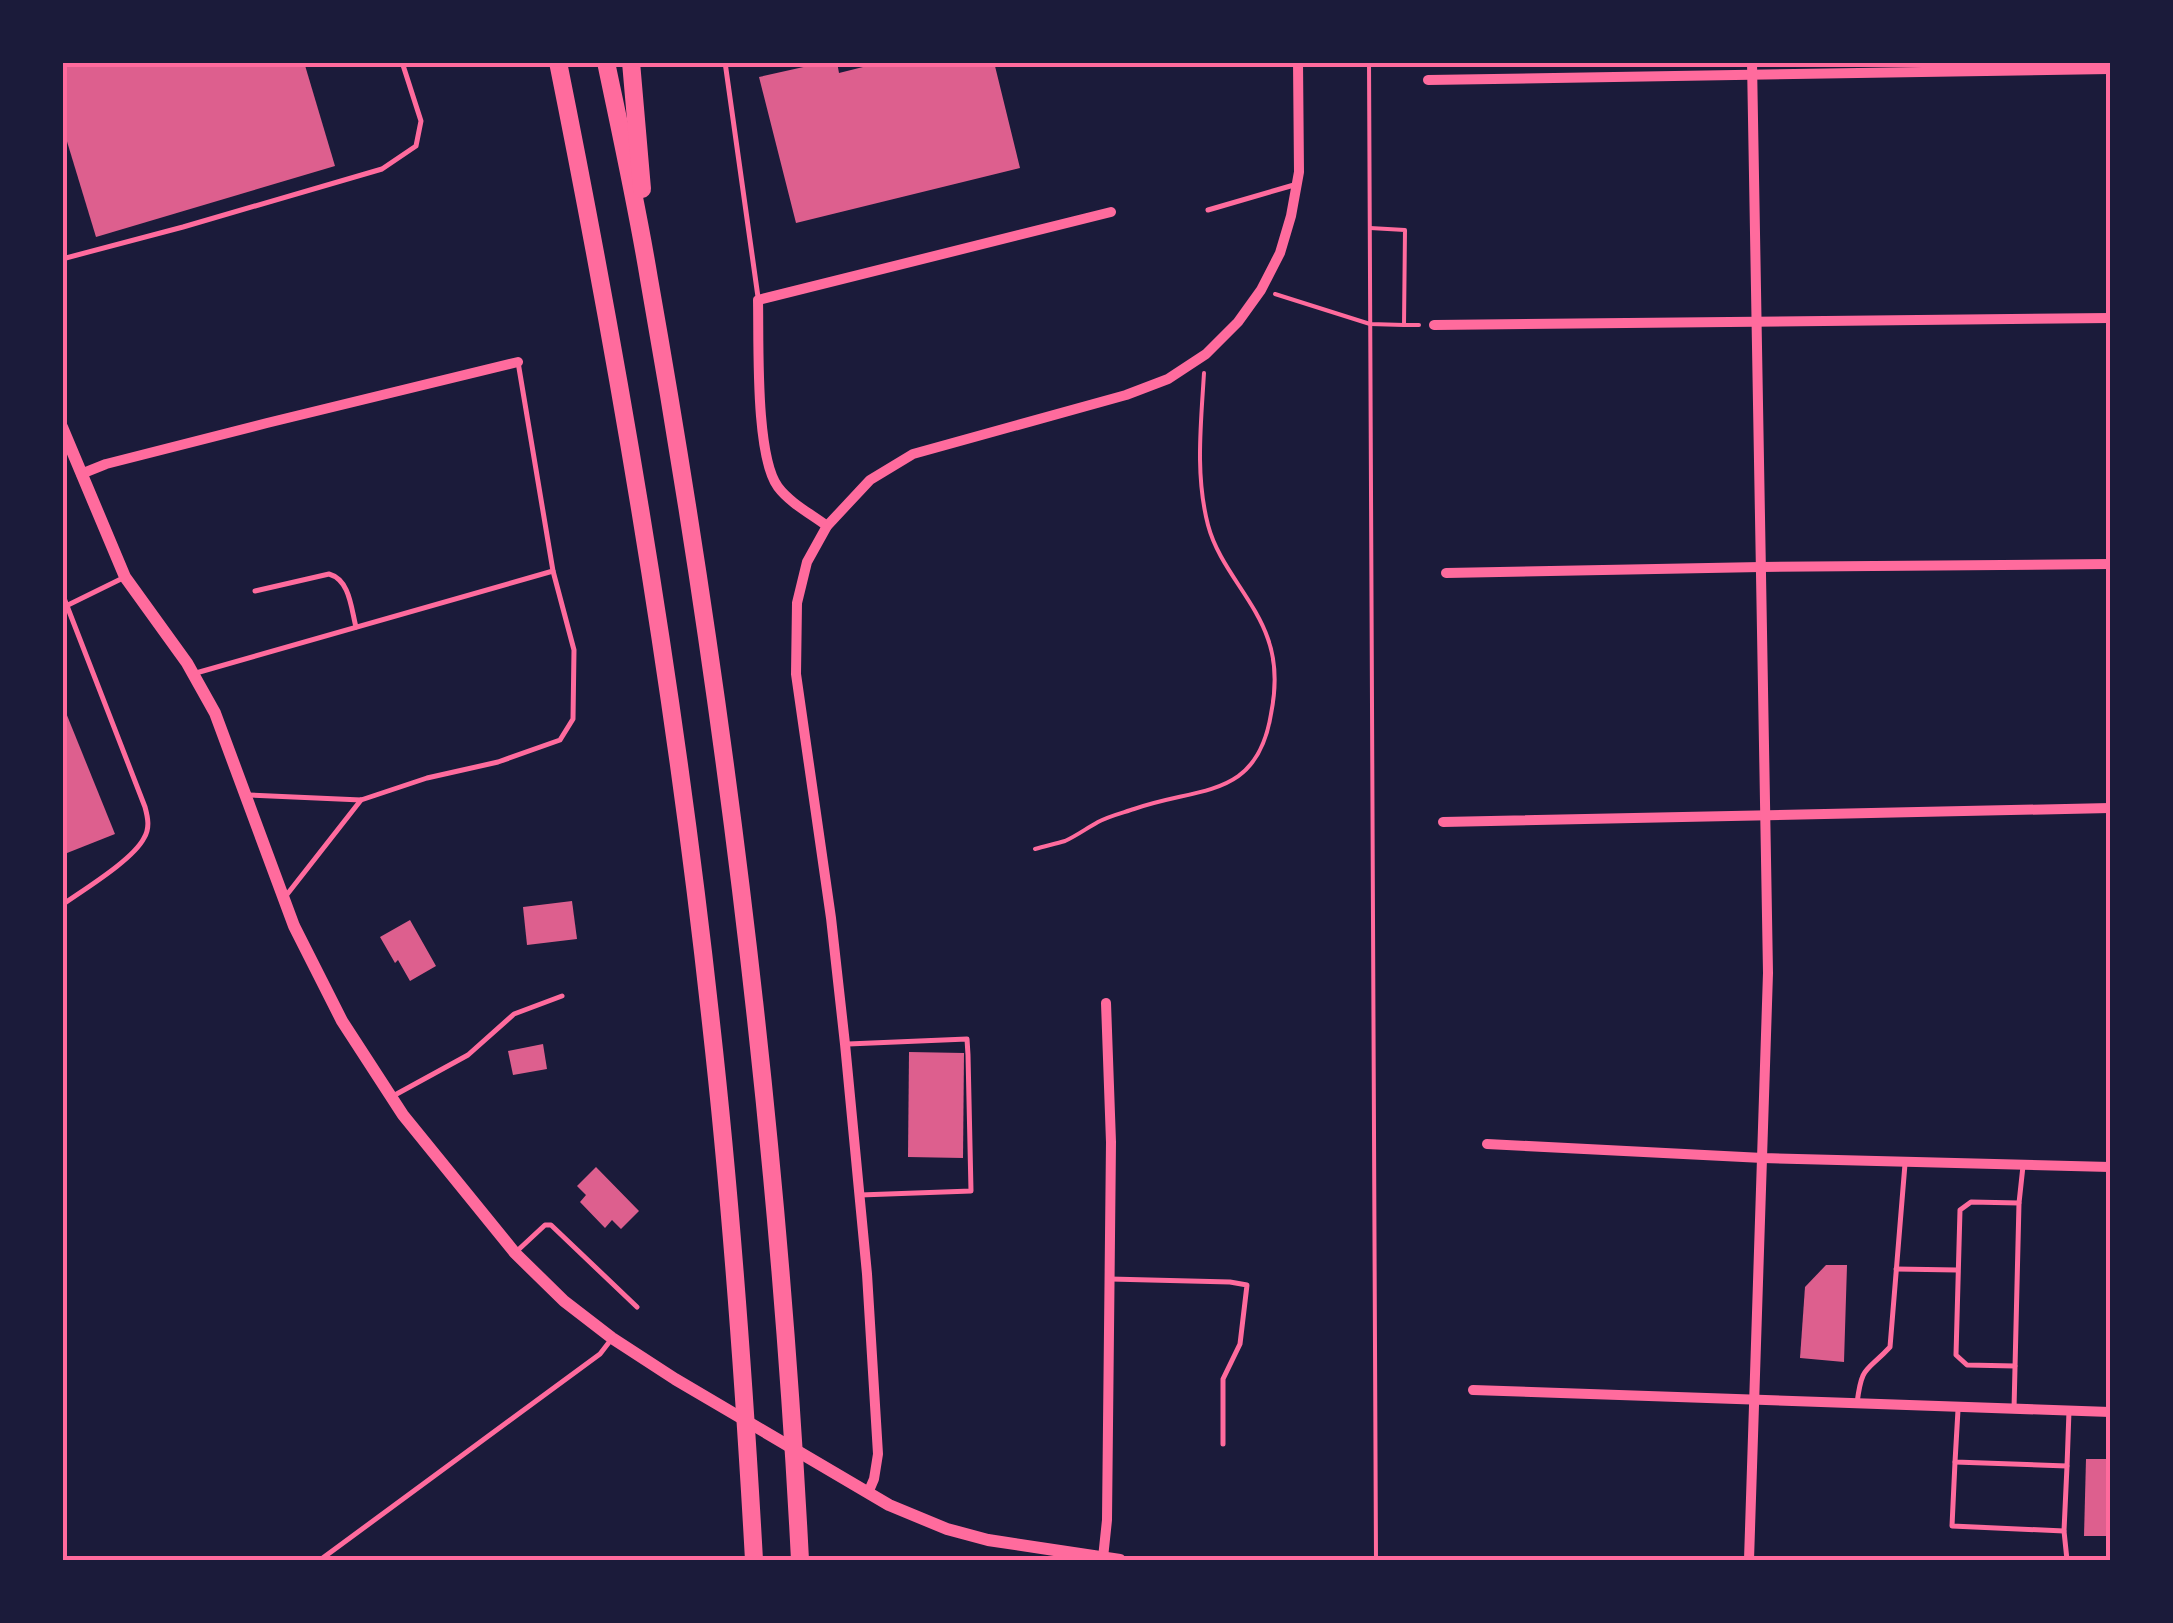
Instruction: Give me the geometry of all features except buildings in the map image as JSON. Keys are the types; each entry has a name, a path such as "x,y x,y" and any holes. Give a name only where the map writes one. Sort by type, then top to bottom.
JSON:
{"highway":[{"path":"556,62 635,472 690,849 729,1207 754,1560"},
{"path":"606,62 649,274 697,564 749,955 779,1252 800,1560"},
{"path":"631,62 649,274"}],"street":[{"path":"862,1490 877,1466 878,1442 845,1044 796,674 797,603 807,562 827,526 870,480 913,454 1126,395 1168,378 1206,354 1238,322 1280,254 1292,216 1297,184 1298,62"},
{"path":"1749,1560 1768,974 1752,68"},
{"path":"1428,80 1752,68 2110,70"},
{"path":"827,526 778,486 766,462 758,300 1111,212"},
{"path":"1434,325 2110,318"},
{"path":"81,474 267,422 518,362"},
{"path":"62,427 125,576 193,673 215,713 283,900 342,1021 422,1141 515,1253 564,1301 612,1338 889,1505 947,1529 1055,1556 1114,1560 1107,1520 1111,1142 1106,1002"},
{"path":"1446,573 2110,564"},
{"path":"1442,822 2110,808"},
{"path":"1487,1144 1763,1158 2110,1166"},
{"path":"1474,1390 2110,1412"}],"lane":[{"path":"62,259 382,169 416,146 421,121 402,62"},
{"path":"726,62 758,300"},
{"path":"1208,210 1297,184"},
{"path":"247,795 361,800 427,778 498,762 560,740 574,719 574,650 554,572 518,362"},
{"path":"193,673 554,572"},
{"path":"255,591 329,574 336,576 345,586 356,628"},
{"path":"68,605 125,576"},
{"path":"62,593 146,807 148,822 145,837 134,851 62,905"},
{"path":"283,900 361,800"},
{"path":"390,1097 468,1055 514,1014 562,996"},
{"path":"845,1044 967,1039 971,1191 860,1195"},
{"path":"1857,1403 1865,1369 1890,1347 1905,1162"},
{"path":"2014,1409 2019,1203 2024,1163"},
{"path":"2015,1366 1967,1364 1956,1355 1957,1270 1960,1210 1971,1202 2019,1203"},
{"path":"515,1253 544,1225 552,1225 637,1306"},
{"path":"1896,1268 1957,1270"},
{"path":"1110,1279 1247,1285 1240,1344 1223,1379 1223,1444"},
{"path":"320,1560 600,1354 612,1338"},
{"path":"1958,1407 1952,1526 2064,1531"},
{"path":"2067,1560 2064,1531 2069,1411"},
{"path":"1955,1462 2067,1466"}],"path":[{"path":"1369,62 1376,1560"},
{"path":"1370,228 1405,230 1404,325"},
{"path":"1261,290 1370,324 1434,325"},
{"path":"1035,849 1068,840 1102,820 1142,806 1194,795 1230,782 1254,763 1268,734 1275,694 1270,642 1258,613 1221,556 1203,504 1198,456 1206,354"}]}
